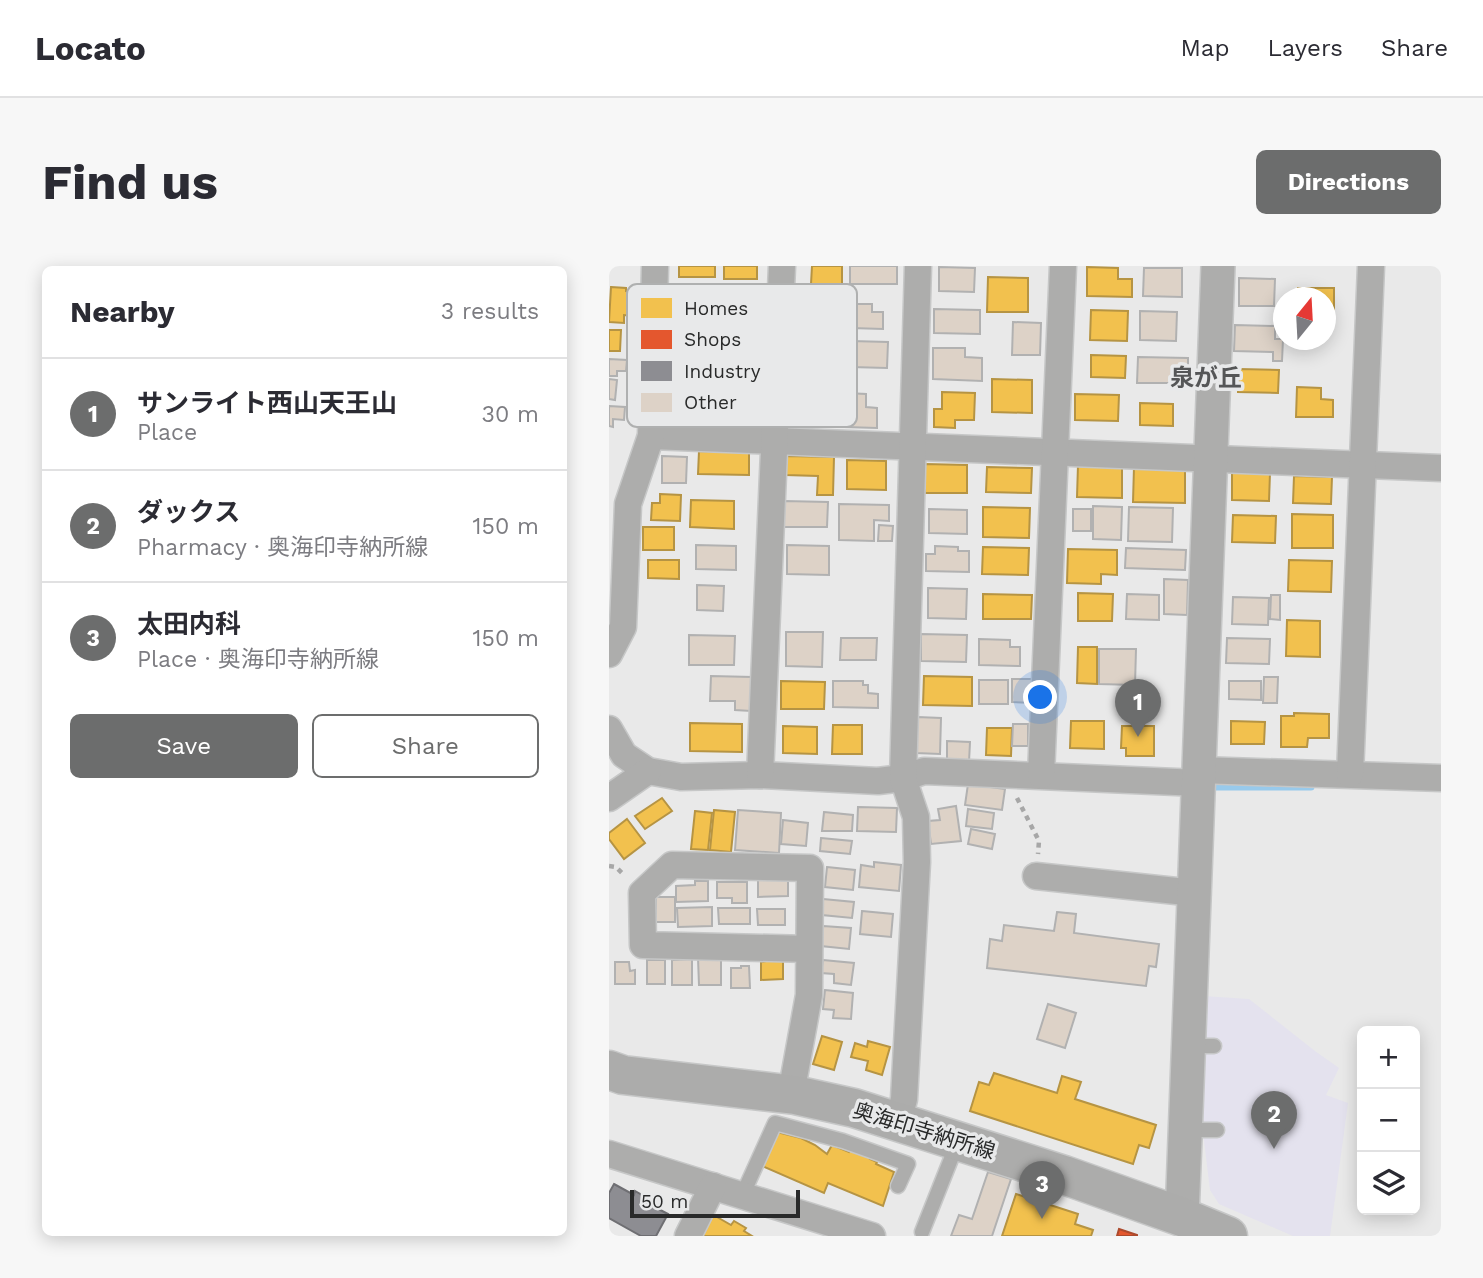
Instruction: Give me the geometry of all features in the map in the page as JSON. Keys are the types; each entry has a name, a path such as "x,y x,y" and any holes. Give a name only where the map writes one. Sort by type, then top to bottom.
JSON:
{"main road":[{"name":"奥海印寺納所線","path":"614,1079 791,1094 854,1108 1182,1217 1228,1236"}],"street":[{"path":"655,266 655,284"},
{"path":"781,284 782,266"},
{"path":"898,1122 904,1100 917,863 916,817 907,788 918,266"},
{"path":"1041,775 1063,266"},
{"path":"1182,1217 1201,1130 1201,1046 1195,893 1218,266"},
{"path":"1350,774 1371,266"},
{"path":"609,654 622,627 628,504 651,436 651,427"},
{"path":"760,775 775,427"},
{"path":"651,436 727,433 774,440 913,447 1441,468"},
{"path":"609,729 624,755 648,771 681,777 760,775 878,781 907,788"},
{"path":"614,787 648,771"},
{"path":"907,788 924,771 1041,775 1350,774 1441,778"},
{"path":"791,1094 809,995 810,868 672,865 642,893 643,945 809,949"},
{"path":"1037,876 1195,893"},
{"path":"609,1154 872,1236"},
{"path":"688,1236 713,1186"}],"lane":[{"path":"743,1196 775,1123 843,1141 908,1164 898,1186"},
{"path":"922,1232 953,1154 965,1143"}],"path":[{"path":"1011,789 1029,817 1039,841 1037,876"}],"shaded area":[{"path":"1203,996 1249,999 1339,1068 1326,1095 1348,1103 1330,1236 1293,1236 1219,1204 1210,1190 1200,1108"}],"building: Homes":[{"path":"679,266 715,266 715,277 679,277"},
{"path":"724,266 757,266 757,279 724,279"},
{"path":"812,266 842,266 842,284 811,284"},
{"path":"1087,267 1118,268 1118,279 1132,279 1132,297 1087,296"},
{"path":"988,277 1028,278 1028,312 987,312"},
{"path":"611,287 626,288 627,315 624,315 624,323 609,322"},
{"path":"1091,310 1128,311 1127,341 1090,340"},
{"path":"609,330 621,330 620,351 609,351"},
{"path":"1091,355 1126,356 1125,378 1091,377"},
{"path":"1239,369 1279,370 1278,393 1238,392"},
{"path":"992,379 1032,380 1032,413 992,412"},
{"path":"1297,387 1321,388 1321,399 1333,400 1333,417 1296,417"},
{"path":"942,392 975,393 974,420 955,420 955,428 934,427 934,409 942,409"},
{"path":"1075,394 1119,395 1118,421 1075,420"},
{"path":"1140,403 1173,404 1173,426 1140,425"},
{"path":"699,451 749,452 749,475 698,474"},
{"path":"786,456 834,457 833,495 817,495 818,476 786,475"},
{"path":"847,460 886,461 886,490 847,489"},
{"path":"925,464 967,465 967,493 925,493"},
{"path":"1078,465 1122,466 1122,498 1077,497"},
{"path":"987,467 1032,468 1031,493 986,492"},
{"path":"1134,467 1185,468 1185,503 1133,502"},
{"path":"1232,473 1270,473 1269,501 1232,500"},
{"path":"1294,476 1332,477 1331,504 1293,503"},
{"path":"660,494 681,495 680,521 651,520 652,503 660,503"},
{"path":"691,500 734,501 734,529 690,527"},
{"path":"983,507 1030,508 1029,538 983,537"},
{"path":"1292,514 1333,515 1333,548 1292,548"},
{"path":"1233,515 1276,516 1275,543 1232,542"},
{"path":"643,527 674,527 674,550 643,550"},
{"path":"983,547 1029,548 1028,575 982,574"},
{"path":"1068,549 1117,550 1117,575 1101,574 1101,584 1067,583"},
{"path":"648,560 679,560 679,579 648,578"},
{"path":"1289,560 1332,561 1331,592 1288,591"},
{"path":"1078,593 1113,594 1112,621 1078,621"},
{"path":"983,594 1032,595 1031,619 983,619"},
{"path":"1287,620 1320,621 1320,657 1286,656"},
{"path":"1078,647 1097,647 1097,684 1077,683"},
{"path":"924,676 972,677 972,706 923,705"},
{"path":"781,681 825,682 824,709 781,709"},
{"path":"1294,713 1329,714 1329,738 1308,738 1307,747 1281,747 1281,716 1294,716"},
{"path":"1071,721 1104,721 1104,749 1070,748"},
{"path":"1231,721 1265,722 1264,744 1231,744"},
{"path":"690,723 742,724 742,752 690,751"},
{"path":"833,725 862,725 862,754 832,754"},
{"path":"783,726 817,727 817,754 783,753"},
{"path":"1122,726 1154,726 1154,756 1126,756 1126,748 1121,748"},
{"path":"987,728 1012,728 1011,756 986,755"},
{"path":"662,798 672,811 645,829 635,816"},
{"path":"714,810 735,812 731,852 710,850"},
{"path":"695,811 712,813 708,850 691,849"},
{"path":"627,819 645,843 624,859 609,839 609,833"},
{"path":"783,958 783,979 761,980 761,962"},
{"path":"822,1036 842,1042 834,1070 813,1064"},
{"path":"868,1041 890,1047 882,1075 866,1070 868,1061 851,1057 855,1043 867,1047"},
{"path":"994,1073 1057,1093 1062,1076 1081,1082 1075,1099 1156,1125 1149,1148 1139,1145 1133,1164 970,1111 979,1082 989,1085"},
{"path":"777,1132 801,1138 827,1154 832,1145 849,1152 850,1150 871,1156 870,1159 877,1162 876,1164 894,1172 883,1206 828,1183 824,1193 762,1166"},
{"path":"1016,1194 1078,1214 1075,1224 1093,1230 1091,1236 1002,1236"},
{"path":"710,1213 731,1225 734,1221 746,1228 744,1231 752,1236 698,1236"}],"building: Shops":[{"path":"1119,1229 1137,1235 1137,1236 1117,1236"}],"building: Industry":[{"path":"614,1184 634,1195 635,1191 647,1198 645,1202 668,1214 656,1236 641,1236 609,1218 609,1193"}],"building: Other":[{"path":"850,266 897,266 897,284 850,284"},
{"path":"939,267 975,268 974,292 939,291"},
{"path":"1144,268 1182,268 1182,297 1143,296"},
{"path":"1239,278 1275,279 1273,306 1239,306"},
{"path":"857,304 872,304 872,312 883,312 883,329 857,328"},
{"path":"934,309 980,310 980,334 934,333"},
{"path":"1140,311 1177,312 1176,341 1140,340"},
{"path":"1013,322 1041,323 1040,355 1012,355"},
{"path":"1235,325 1273,326 1273,350 1282,350 1282,361 1273,361 1273,352 1234,351"},
{"path":"857,341 888,342 887,368 857,367"},
{"path":"933,348 965,348 965,357 982,358 982,381 933,379"},
{"path":"1138,357 1188,358 1188,383 1137,383"},
{"path":"609,359 627,360 626,371 617,371 617,376 609,376"},
{"path":"609,379 617,380 615,400 609,399"},
{"path":"857,394 866,394 866,407 877,408 877,428 845,427 857,427"},
{"path":"609,406 625,407 624,420 613,419 613,427 609,426"},
{"path":"662,456 687,457 686,483 662,483"},
{"path":"784,501 828,502 827,527 784,527"},
{"path":"839,504 889,505 889,521 874,520 874,541 839,540"},
{"path":"1093,506 1122,507 1121,540 1093,539"},
{"path":"1129,507 1173,508 1172,542 1128,541"},
{"path":"929,509 967,510 967,534 929,533"},
{"path":"1073,509 1091,509 1091,531 1073,531"},
{"path":"879,525 893,526 892,541 878,541"},
{"path":"696,545 736,546 736,570 696,569"},
{"path":"787,545 829,546 829,575 787,574"},
{"path":"935,546 958,547 958,551 969,551 969,572 926,571 926,554 935,554"},
{"path":"1126,548 1186,550 1185,570 1125,568"},
{"path":"1164,579 1188,580 1187,615 1164,614"},
{"path":"697,585 724,586 723,611 697,610"},
{"path":"928,588 967,589 966,619 928,618"},
{"path":"1127,594 1159,595 1159,620 1126,619"},
{"path":"1271,595 1280,595 1280,620 1270,619"},
{"path":"1233,597 1269,598 1268,625 1232,624"},
{"path":"786,632 823,632 822,667 786,666"},
{"path":"921,634 967,635 966,662 921,661"},
{"path":"689,635 735,636 734,665 689,665"},
{"path":"841,638 877,638 876,660 840,660"},
{"path":"1227,638 1270,639 1269,664 1226,663"},
{"path":"979,639 1010,640 1010,647 1020,647 1020,666 979,665"},
{"path":"1099,649 1136,649 1135,685 1099,684"},
{"path":"711,676 752,677 751,711 735,710 735,701 710,701"},
{"path":"1264,677 1278,677 1277,703 1263,703"},
{"path":"1012,679 1033,679 1033,703 1012,702"},
{"path":"979,680 1008,680 1008,704 979,704"},
{"path":"833,681 863,681 863,685 868,685 868,693 878,694 878,708 833,707"},
{"path":"1229,681 1261,681 1261,700 1229,699"},
{"path":"917,717 941,718 940,754 916,753"},
{"path":"1013,724 1028,724 1028,746 1012,746"},
{"path":"947,741 970,742 969,762 947,762"},
{"path":"968,784 1005,789 1002,810 965,805"},
{"path":"956,806 961,841 931,844 928,821 940,820 938,809"},
{"path":"858,807 897,808 896,832 857,831"},
{"path":"968,809 994,813 992,829 966,826"},
{"path":"738,810 781,813 779,853 735,850"},
{"path":"824,812 853,815 852,831 822,831"},
{"path":"783,820 808,823 806,846 781,844"},
{"path":"971,829 995,834 992,849 968,844"},
{"path":"821,838 852,841 850,854 820,851"},
{"path":"874,862 901,865 899,891 859,887 861,865 874,867"},
{"path":"827,867 855,870 853,890 825,887"},
{"path":"758,879 788,879 788,896 758,897"},
{"path":"695,881 708,881 708,901 676,902 676,886 695,885"},
{"path":"717,882 747,882 747,903 732,903 732,898 717,898"},
{"path":"656,897 675,897 675,922 656,922"},
{"path":"823,899 854,902 852,918 822,915"},
{"path":"712,907 712,926 678,927 677,908"},
{"path":"718,908 750,908 750,924 719,924"},
{"path":"757,909 785,909 785,925 758,925"},
{"path":"862,911 893,914 891,937 860,934"},
{"path":"1057,912 1076,914 1074,933 1159,944 1156,967 1149,966 1146,986 987,968 990,939 1002,941 1004,925 1054,931"},
{"path":"823,926 851,928 849,949 821,946"},
{"path":"721,957 721,985 699,985 698,958"},
{"path":"692,959 692,985 672,985 672,960"},
{"path":"647,960 665,960 665,984 647,984"},
{"path":"823,960 854,963 851,985 834,983 834,974 821,973"},
{"path":"615,962 629,962 630,971 635,970 635,984 615,984"},
{"path":"749,966 750,988 731,988 731,968"},
{"path":"825,990 853,993 851,1019 833,1018 834,1010 823,1009"},
{"path":"1048,1004 1076,1013 1065,1048 1037,1039"},
{"path":"988,1172 1011,1179 992,1236 951,1236 959,1215 972,1219"}],"waterway":[{"path":"1214,787 1311,787"}],"place":[{"name":"サンライト西山天王山","path":"1138,737"},
{"name":"ダックス","path":"1274,1149"},
{"name":"太田内科","path":"1042,1219"}],"district":[{"name":"泉が丘","path":"1206,378"}]}
